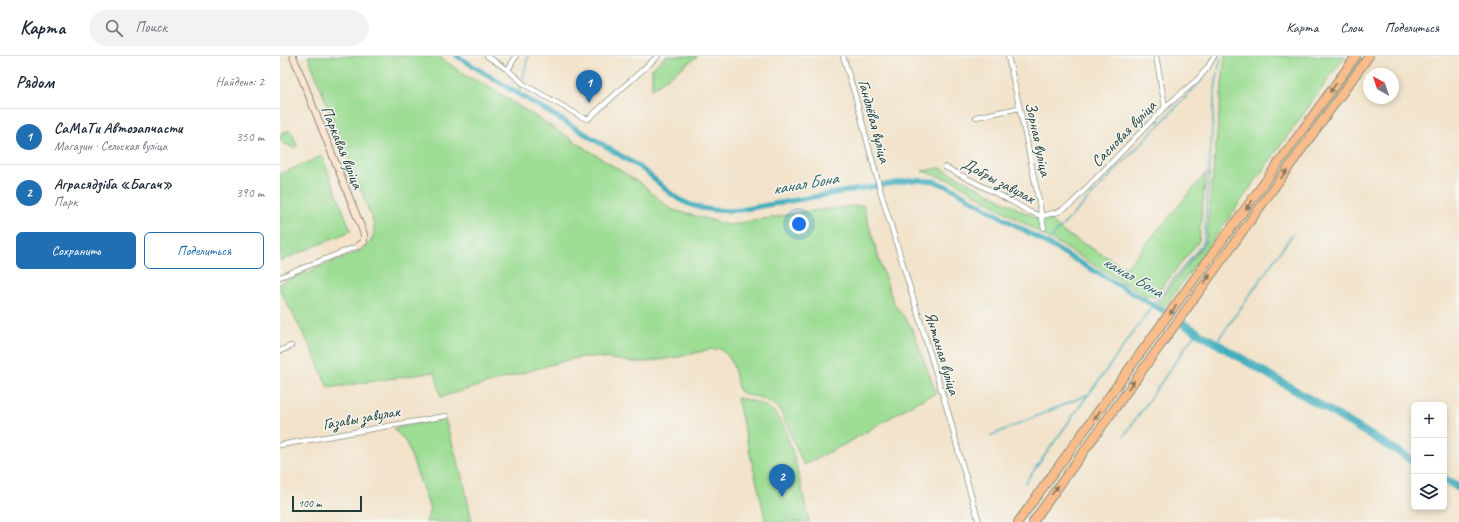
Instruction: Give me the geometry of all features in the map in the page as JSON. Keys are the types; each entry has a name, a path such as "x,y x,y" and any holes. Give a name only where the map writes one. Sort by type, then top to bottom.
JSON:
{"highway":[{"path":"1018,522 1356,56"},
{"path":"1033,522 1369,56"}],"street":[{"name":"Паркавая вуліца","path":"293,56 364,234 364,242 358,246"},
{"path":"486,56 508,70 525,85 588,119 658,56"},
{"path":"508,70 516,56"},
{"name":"Гандлёвая вуліца","path":"843,56 855,95 880,193"},
{"name":"Зорная вуліца","path":"1008,56 1034,173 1044,228"},
{"path":"1156,56 1165,106"},
{"name":"Сасновая вуліца","path":"1042,216 1058,212 1071,204 1165,106 1198,79 1208,67 1214,56"},
{"path":"976,117 1019,108"},
{"name":"Добры завулак","path":"945,167 1012,200 1028,211 1042,216"},
{"name":"Янтаная вуліца","path":"880,193 951,422 979,522"},
{"path":"280,277 358,246"},
{"path":"280,351 291,346"},
{"name":"Газавы завулак","path":"280,445 446,416"}],"green space":[{"path":"308,56 438,56 468,77 486,85 643,185 670,209 729,225 804,212 863,205 894,304 911,326 936,393 911,405 851,441 804,465 779,408 762,398 747,395 739,391 731,361 724,352 718,348 716,350 711,349 679,357 645,362 582,357 441,397 435,372 328,388 313,352 280,290 280,283 360,251 372,240 374,224"},
{"path":"666,56 698,56 652,89 652,69"},
{"path":"1225,56 1345,56 1164,308 1158,303 1206,242"},
{"path":"288,130 291,132 297,145 295,148 283,143 280,138 283,131 287,133"},
{"path":"322,156 351,231 280,261 280,174"},
{"path":"941,168 1034,217 1051,220 1063,232 1126,268 1206,173 1199,241 1154,297 1146,296 953,181 922,171"},
{"path":"737,398 766,406 774,412 780,420 786,432 796,463 809,522 766,522"},
{"path":"445,419 464,484 472,522 426,522 430,509 407,444 393,429"}],"waterway":[{"name":"канал Бона","path":"457,56 639,167 676,198 689,204 710,210 739,210 911,180 934,181 953,189 1167,313"},
{"path":"523,78 528,56"},
{"path":"990,436 1089,394 1153,305 1204,242 1215,89 1221,56"},
{"path":"1046,243 1202,80"},
{"name":"канал Бона","path":"518,94 521,86"},
{"path":"1216,343 1292,235"},
{"name":"канал Бона","path":"1182,323 1411,459"},
{"path":"1124,436 1196,332"},
{"path":"1025,483 1088,395"},
{"name":"канал Бона","path":"1447,481 1459,488"}],"place":[{"name":"СаМаТи Автоэапчасти","path":"589,103"},
{"name":"Аграсядзіба «Багач»","path":"782,497"}]}
